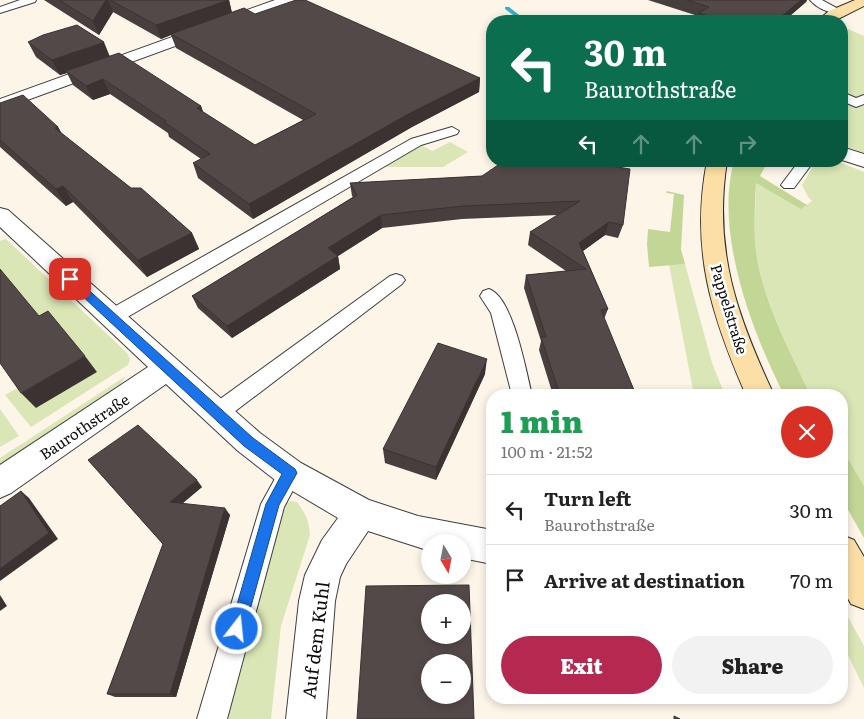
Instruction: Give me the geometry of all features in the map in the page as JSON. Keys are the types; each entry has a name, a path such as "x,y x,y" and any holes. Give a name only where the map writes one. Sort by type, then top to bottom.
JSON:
{"street":[{"path":"0,105 288,0"},
{"path":"830,15 839,5 850,8 864,0"},
{"path":"848,155 864,161"},
{"name":"Pappelstraße","path":"715,167 711,191 710,230 717,274 740,349 757,389"},
{"path":"0,215 249,442 290,473 361,513 418,532 486,546"},
{"name":"Baurothstraße","path":"0,483 168,368"},
{"name":"Auf dem Kuhl","path":"306,719 317,601 323,575 334,552 361,513"},
{"path":"848,563 864,591"}],"lane":[{"path":"0,10 32,0"},
{"path":"815,0 820,4 839,5"},
{"path":"848,99 856,103 864,99"},
{"path":"112,317 416,142 452,131"},
{"path":"789,185 802,167"},
{"path":"217,413 396,280"},
{"path":"489,296 500,312 520,389"},
{"path":"212,719 273,504 290,473"}],"green space":[{"path":"848,29 864,36 864,153 848,147"},
{"path":"416,142 432,151 450,142 468,152 443,167 379,167"},
{"path":"848,166 864,172 864,486 848,459 848,389 807,389 776,320 762,281 755,240 756,183 801,208 812,201 802,185 812,167"},
{"path":"733,167 765,167 760,176 807,205 801,209 756,183 755,241 762,281 768,301 807,389 781,389 760,342 749,312 733,250 729,219 729,189"},
{"path":"667,191 684,195 681,249 685,264 649,267 648,229 670,232 674,194 666,193"},
{"path":"6,239 127,353 130,359 128,365 31,427 5,395 21,386 36,408 97,372 52,332 20,292 0,302 0,241"},
{"path":"685,264 712,363 723,389 693,389 669,265"},
{"path":"126,376 119,386 0,465 0,458"},
{"path":"0,409 19,436 0,447"},
{"path":"848,459 864,486 864,538 848,510"},
{"path":"291,501 297,502 305,514 310,535 281,626 271,719 226,719 282,510 286,503"},
{"path":"848,617 864,646 864,688 848,655"}],"building":[{"path":"59,0 106,0 93,21"},
{"path":"110,0 229,0 156,25"},
{"path":"296,0 305,0 480,78 412,112 249,204 193,163 210,154 164,122 166,121 103,79 86,86 66,71 119,53 201,106 197,108 255,145 316,114 171,34 244,8 255,14"},
{"path":"687,0 801,0 783,15 706,15 699,13 709,7"},
{"path":"77,25 104,42 52,60 28,42 43,35"},
{"path":"23,95 58,127 55,128 131,188 141,188 192,233 138,260 63,186 56,189 0,140 0,103"},
{"path":"495,167 618,167 630,169 623,225 609,222 579,243 608,309 601,310 634,389 558,389 541,337 546,337 526,275 586,269 530,232 580,201 463,206 381,215 328,248 338,256 227,326 192,296 357,195 350,183 482,176"},
{"path":"0,269 39,316 48,311 85,356 21,393 0,363"},
{"path":"438,343 487,359 436,467 383,449"},
{"path":"138,425 197,480 170,502 225,508 170,694 107,694 163,544 88,460"},
{"path":"21,491 49,533 0,569 0,506"},
{"path":"469,585 469,594 421,594 421,644 471,644 471,639 474,719 357,719 366,586"}],"waterway":[{"path":"507,8 516,15"}],"route":[{"path":"70,279 249,442 290,473 273,504 237,629"}]}
